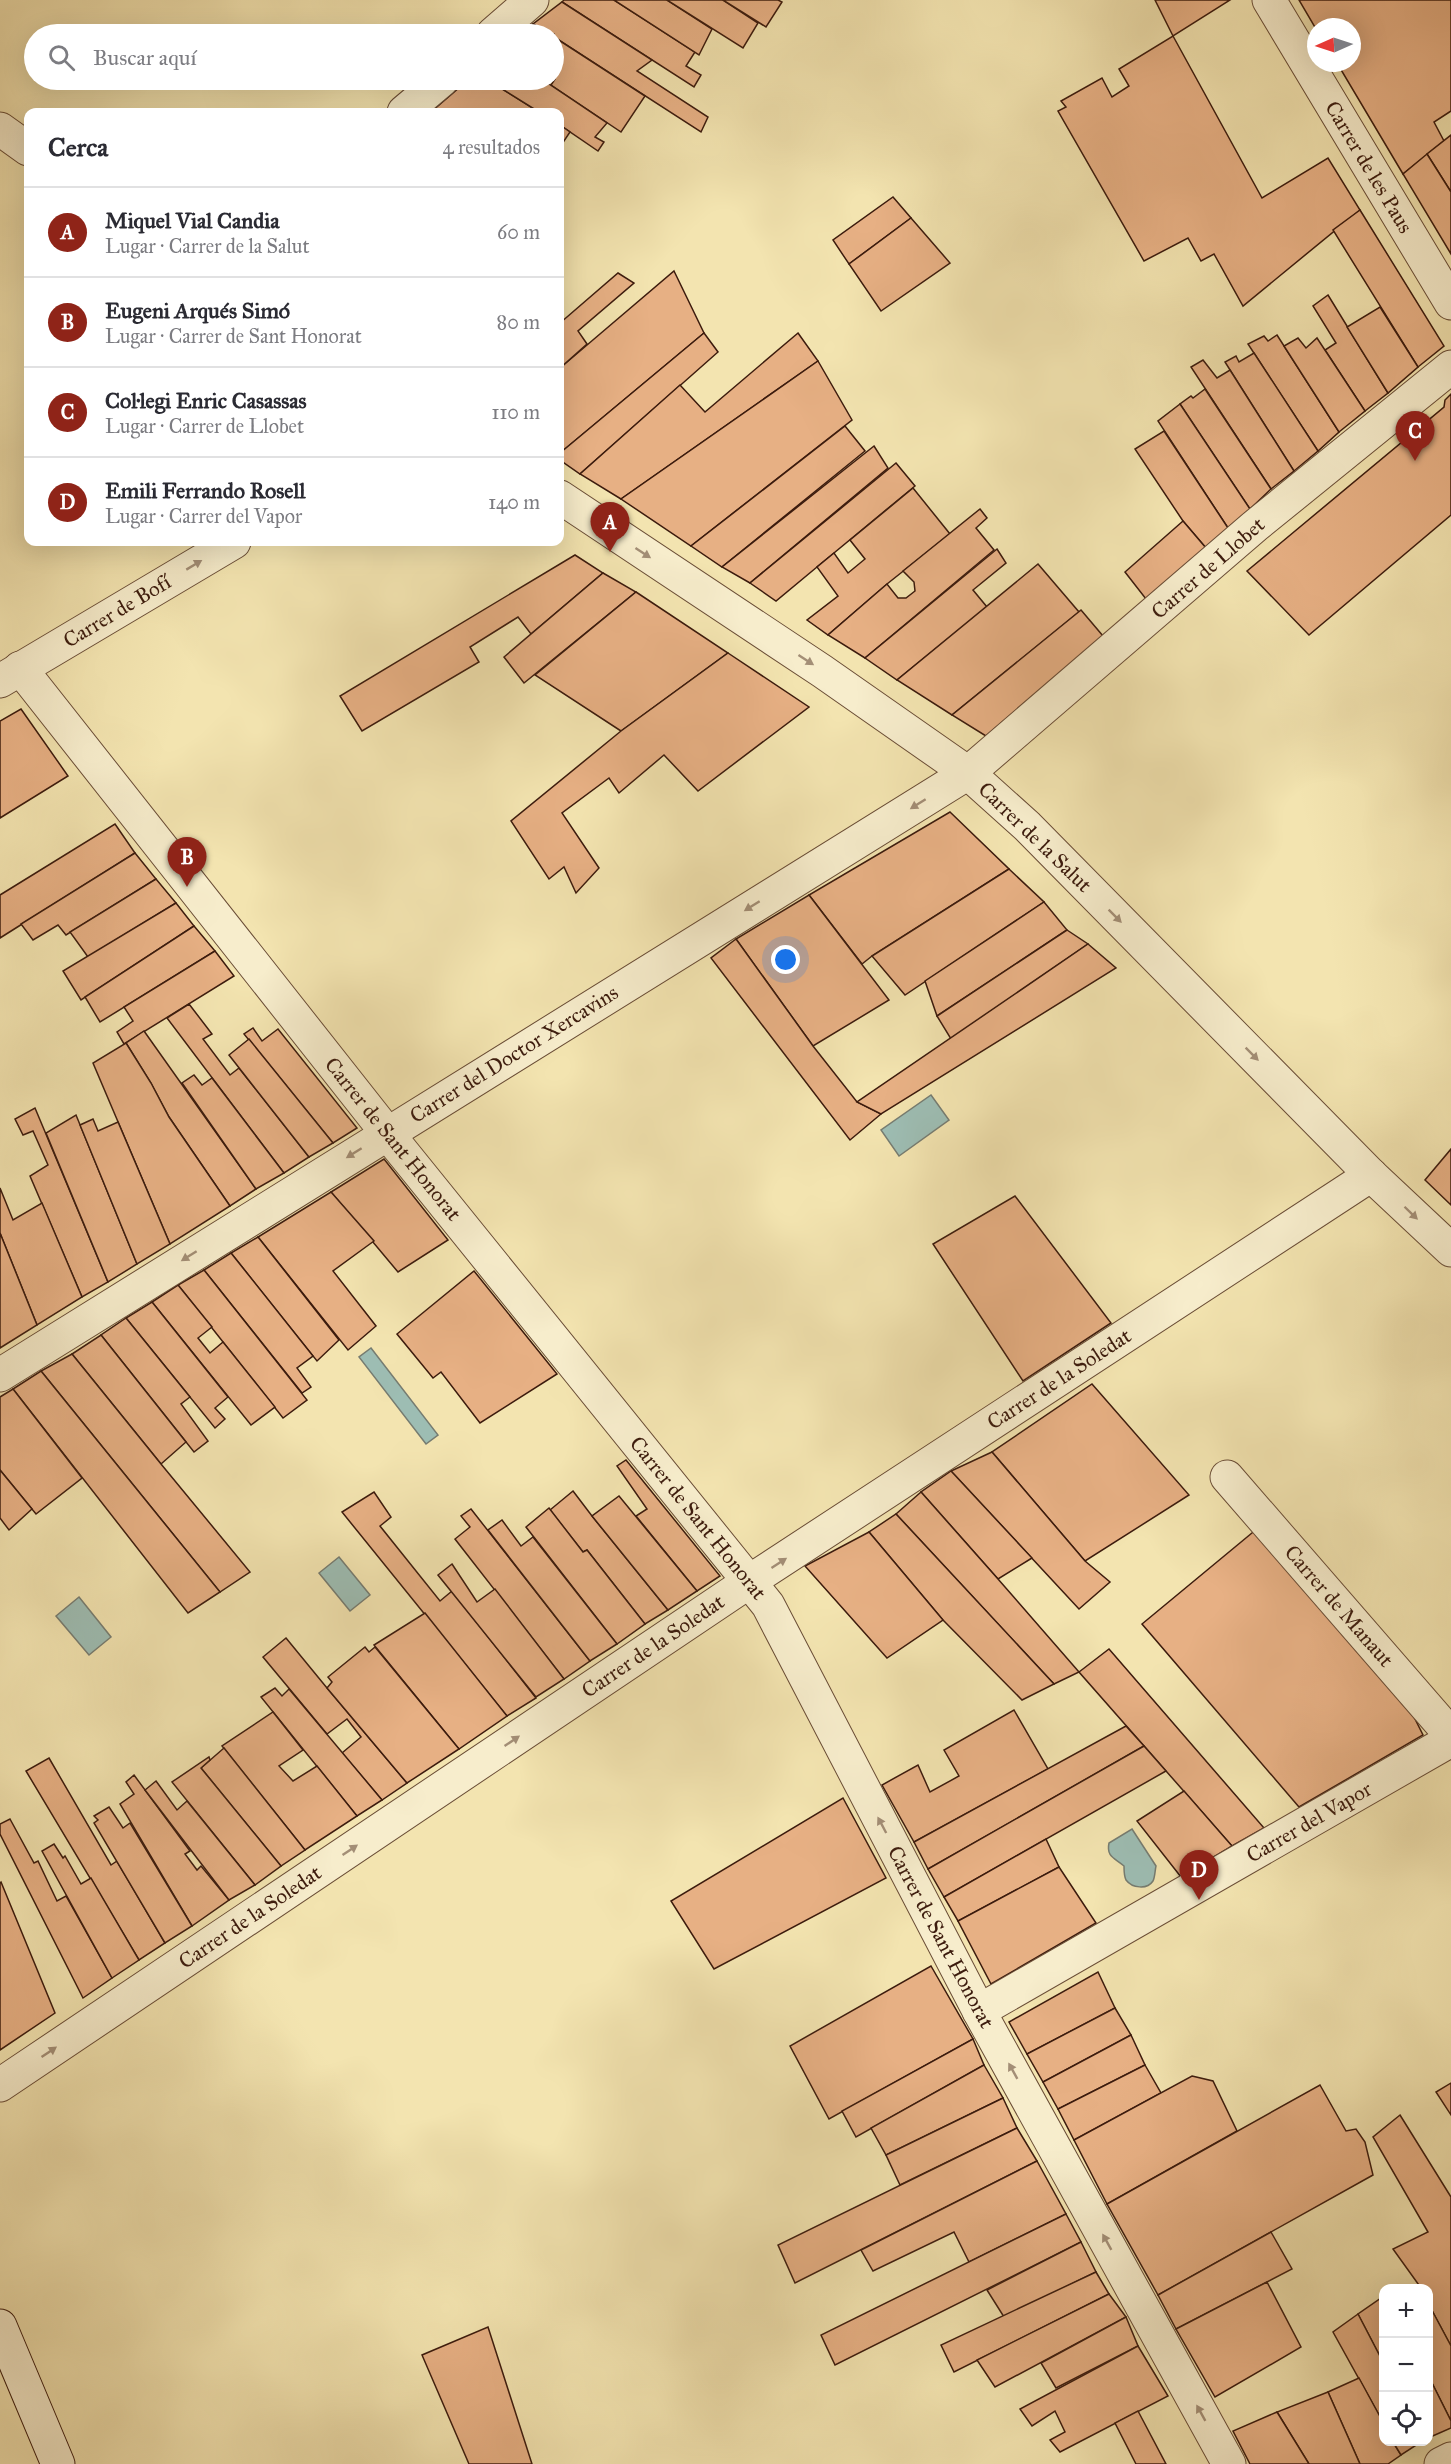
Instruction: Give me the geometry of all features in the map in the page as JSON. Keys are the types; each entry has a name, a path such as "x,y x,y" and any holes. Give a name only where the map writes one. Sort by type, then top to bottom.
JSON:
{"street":[{"path":"504,24 532,0"},
{"name":"Carrer de les Paus","path":"1269,0 1451,303"},
{"path":"409,108 430,90"},
{"path":"0,129 24,146"},
{"name":"Carrer de Llobet","path":"968,773 1255,526 1451,367"},
{"name":"Carrer de la Salut","path":"564,500 822,671 968,773 1027,826 1371,1174 1451,1250"},
{"name":"Carrer de Bofí","path":"10,675 227,546"},
{"name":"Carrer de Sant Honorat","path":"10,675 387,1133 750,1581 773,1616 979,2011 1229,2464"},
{"name":"Carrer del Doctor Xercavins","path":"0,1375 968,773"},
{"name":"Carrer de la Soledat","path":"0,2085 750,1581 1371,1174"},
{"name":"Carrer de Manaut","path":"1227,1477 1451,1735"},
{"name":"Carrer del Vapor","path":"979,2011 1451,1740"},
{"path":"0,2326 58,2464"},
{"path":"1441,2464 1451,2459"}],"water":[{"path":"931,1095 949,1120 899,1156 881,1130"},
{"path":"371,1348 438,1435 426,1444 359,1357"},
{"path":"339,1557 370,1595 350,1611 319,1573"},
{"path":"79,1597 111,1637 89,1655 56,1616"},
{"path":"1132,1829 1156,1866 1153,1881 1143,1887 1126,1880 1124,1866 1112,1857 1108,1848 1109,1843"}],"building":[{"path":"564,0 614,0 695,52 686,66 701,75 694,87 562,2"},
{"path":"614,0 667,0 712,29 699,55"},
{"path":"667,0 723,0 758,23 743,48"},
{"path":"723,0 778,0 782,2 766,27"},
{"path":"1155,0 1230,0 1173,36"},
{"path":"1299,0 1451,0 1451,111 1434,122 1444,141 1403,174 1342,72 1361,72 1361,18 1310,18"},
{"path":"562,2 652,60 637,71 708,117 701,132 564,43 564,24 533,24"},
{"path":"1173,36 1262,198 1328,158 1360,210 1243,306 1214,254 1201,261 1188,238 1144,261 1058,111 1066,107 1061,101 1102,78 1112,97 1129,86 1119,69"},
{"path":"564,43 645,96 621,132 558,90 564,90"},
{"path":"456,90 504,90 533,108 436,108"},
{"path":"504,90 558,90 607,123 595,137 604,142 598,151 564,128 564,108 533,108"},
{"path":"564,128 570,132 564,141"},
{"path":"1451,135 1451,192 1427,154"},
{"path":"1427,154 1451,192 1451,254 1403,174"},
{"path":"893,197 911,218 849,264 833,240"},
{"path":"1360,210 1444,346 1418,367 1333,230"},
{"path":"911,218 950,263 881,311 849,264"},
{"path":"674,271 704,333 564,450 564,365"},
{"path":"618,273 634,283 578,331 587,344 564,364 564,320"},
{"path":"1328,295 1388,393 1365,411 1325,350 1336,343 1313,306"},
{"path":"1380,307 1418,367 1388,393 1347,327"},
{"path":"704,333 718,352 580,474 564,463 564,450"},
{"path":"798,333 818,361 621,499 580,474 680,385 705,412"},
{"path":"1277,335 1339,432 1318,451 1248,344 1264,336 1268,341"},
{"path":"1298,338 1306,348 1317,338 1365,411 1339,432 1284,346"},
{"path":"1254,353 1318,451 1294,471 1225,362 1236,356 1239,362"},
{"path":"1203,360 1217,378 1230,370 1294,471 1271,489 1191,367"},
{"path":"818,361 852,420 691,546 621,499"},
{"path":"1205,389 1271,489 1250,509 1180,404"},
{"path":"1451,394 1451,515 1309,635 1247,571 1444,407 1445,400"},
{"path":"1180,404 1250,509 1228,528 1158,421"},
{"path":"845,426 865,451 722,567 691,546"},
{"path":"1164,431 1228,528 1206,548 1183,521 1135,449"},
{"path":"874,446 888,468 750,583 722,567"},
{"path":"896,463 915,486 776,601 750,583"},
{"path":"913,488 950,534 828,635 807,620 838,596 817,567 834,553 848,573 865,559 850,540"},
{"path":"980,509 987,518 976,528 994,550 865,658 828,635 887,584 898,598 906,598 915,591 914,582 903,571"},
{"path":"1183,521 1206,548 1146,599 1125,572"},
{"path":"997,549 1006,563 973,590 987,607 897,680 865,658"},
{"path":"575,555 603,573 531,634 518,617 470,647 479,662 362,731 340,696"},
{"path":"1038,564 1079,612 952,715 897,680"},
{"path":"603,573 636,592 524,683 504,657"},
{"path":"636,592 728,653 621,731 535,675"},
{"path":"1081,610 1103,636 986,736 952,715"},
{"path":"728,653 809,707 698,791 664,755 619,793 609,778 562,813 599,868 576,893 564,867 549,879 511,821 621,731"},
{"path":"21,709 68,776 0,818 0,721"},
{"path":"950,812 1009,869 862,964 809,895"},
{"path":"115,824 135,853 0,938 0,895"},
{"path":"135,853 156,879 66,935 58,925 33,940 21,924"},
{"path":"1009,869 1044,902 905,995 872,956"},
{"path":"156,879 176,903 88,957 70,932"},
{"path":"809,895 889,1000 813,1046 736,939"},
{"path":"1044,902 1067,930 937,1016 925,981"},
{"path":"176,903 194,926 81,1000 63,971"},
{"path":"194,926 215,951 100,1022 85,997"},
{"path":"1067,930 1088,944 951,1039 937,1016"},
{"path":"736,939 813,1046 857,1102 881,1114 850,1140 711,958"},
{"path":"1088,944 1116,968 881,1114 857,1102"},
{"path":"215,951 234,976 124,1044 117,1032 133,1021 124,1007"},
{"path":"189,1004 212,1034 203,1039 230,1075 239,1068 309,1157 284,1173 167,1018"},
{"path":"253,1028 262,1041 278,1029 357,1128 333,1143 244,1034"},
{"path":"144,1031 256,1189 230,1206 169,1117 126,1043"},
{"path":"249,1039 333,1143 309,1157 229,1055"},
{"path":"126,1043 169,1117 230,1206 170,1244 93,1063"},
{"path":"194,1075 202,1085 212,1078 284,1173 256,1189 182,1083"},
{"path":"35,1108 108,1282 82,1297 30,1176 48,1165 33,1131 23,1135 15,1119"},
{"path":"76,1115 137,1264 108,1282 46,1133"},
{"path":"93,1119 98,1131 118,1122 170,1244 137,1264 80,1125"},
{"path":"1451,1149 1451,1205 1425,1180"},
{"path":"384,1159 448,1240 398,1272 331,1192"},
{"path":"0,1188 13,1220 42,1203 82,1297 37,1325 0,1233"},
{"path":"331,1192 374,1241 333,1271 376,1326 348,1350 258,1237"},
{"path":"1015,1196 1111,1323 1023,1381 933,1244"},
{"path":"0,1233 37,1325 0,1348"},
{"path":"258,1237 339,1340 317,1361 231,1253"},
{"path":"231,1253 313,1356 297,1368 311,1387 302,1393 204,1270"},
{"path":"204,1270 307,1400 283,1418 178,1285"},
{"path":"474,1271 557,1374 480,1423 441,1372 433,1378 397,1334"},
{"path":"178,1285 212,1327 198,1338 210,1353 223,1342 275,1407 251,1425 152,1302"},
{"path":"152,1302 228,1397 215,1408 225,1419 215,1428 126,1318"},
{"path":"126,1318 190,1397 181,1404 208,1441 194,1452 101,1335"},
{"path":"101,1335 186,1442 161,1464 72,1354"},
{"path":"72,1354 250,1572 220,1592 41,1371"},
{"path":"41,1371 220,1592 188,1613 13,1389"},
{"path":"1092,1384 1189,1495 1085,1561 992,1452"},
{"path":"13,1389 82,1478 36,1514 0,1470 0,1397"},
{"path":"992,1452 1085,1561 1110,1582 1079,1609 951,1471"},
{"path":"626,1460 720,1576 697,1591 636,1516 647,1509 617,1466"},
{"path":"0,1470 32,1509 9,1530 0,1518"},
{"path":"951,1471 1032,1558 998,1579 921,1492"},
{"path":"573,1491 668,1610 645,1624 587,1550 583,1552 550,1510"},
{"path":"374,1492 391,1517 380,1526 440,1601 452,1591 536,1698 507,1716 342,1512"},
{"path":"921,1492 1079,1672 1054,1684 896,1514"},
{"path":"619,1496 697,1591 668,1610 592,1516"},
{"path":"549,1508 583,1552 587,1550 645,1624 617,1644 526,1527"},
{"path":"471,1509 590,1661 564,1679 455,1539 470,1527 461,1516"},
{"path":"896,1514 1054,1684 1022,1700 943,1620 869,1532"},
{"path":"502,1520 521,1546 533,1537 617,1644 590,1661 488,1530"},
{"path":"1258,1528 1405,1699 1423,1735 1299,1807 1142,1624"},
{"path":"869,1532 943,1620 887,1658 805,1566"},
{"path":"452,1564 477,1602 495,1589 564,1679 536,1697 438,1575"},
{"path":"425,1613 507,1716 459,1749 374,1645"},
{"path":"286,1638 407,1783 382,1800 342,1753 361,1737 347,1719 327,1734 263,1657"},
{"path":"365,1647 369,1652 375,1647 459,1749 407,1783 327,1688 332,1682 328,1677"},
{"path":"1109,1649 1264,1828 1232,1846 1079,1672"},
{"path":"275,1688 282,1696 289,1689 382,1800 357,1816 261,1697"},
{"path":"1014,1710 1048,1769 914,1842 882,1785 918,1765 930,1792 959,1776 944,1750"},
{"path":"273,1712 303,1750 279,1766 293,1781 317,1766 357,1816 305,1850 222,1746"},
{"path":"1126,1726 1144,1746 928,1869 914,1842"},
{"path":"1144,1746 1166,1771 944,1897 928,1869"},
{"path":"224,1748 305,1850 281,1866 201,1768"},
{"path":"209,1757 210,1760 201,1768 281,1866 255,1885 172,1782"},
{"path":"49,1758 111,1865 117,1861 165,1943 139,1960 26,1771"},
{"path":"134,1775 190,1851 185,1854 197,1870 201,1866 229,1900 192,1926 120,1804 134,1794 126,1782"},
{"path":"156,1781 177,1810 187,1801 255,1885 229,1900 145,1790"},
{"path":"1184,1791 1232,1846 1181,1877 1137,1821"},
{"path":"843,1798 886,1878 714,1969 671,1901"},
{"path":"109,1807 123,1828 130,1823 192,1926 165,1943 94,1823 98,1820 94,1816"},
{"path":"10,1819 34,1863 38,1861 57,1901 66,1896 112,1978 83,1998 0,1834 0,1824"},
{"path":"1046,1839 1059,1867 958,1921 944,1897"},
{"path":"54,1844 63,1858 65,1856 81,1884 91,1878 139,1960 112,1978 42,1851"},
{"path":"1059,1867 1096,1923 991,1984 958,1921"},
{"path":"0,1883 55,2013 0,2050"},
{"path":"931,1966 973,2039 829,2119 790,2046"},
{"path":"1098,1972 1115,2008 1027,2054 1009,2022"},
{"path":"1115,2008 1131,2035 1043,2082 1027,2054"},
{"path":"1131,2035 1145,2065 1058,2109 1043,2082"},
{"path":"973,2039 984,2065 856,2137 842,2111"},
{"path":"984,2065 1003,2098 886,2155 871,2128"},
{"path":"1145,2065 1161,2093 1074,2140 1058,2109"},
{"path":"1192,2076 1213,2081 1237,2131 1107,2204 1074,2140"},
{"path":"1451,2083 1451,2115 1436,2092"},
{"path":"1320,2085 1346,2131 1356,2129 1365,2142 1373,2175 1158,2295 1107,2204"},
{"path":"1003,2098 1017,2128 900,2185 886,2155"},
{"path":"1400,2115 1451,2197 1451,2346 1433,2312 1433,2284 1418,2284 1393,2249 1428,2232 1373,2137"},
{"path":"1017,2128 1037,2161 795,2283 778,2245"},
{"path":"1037,2161 1066,2214 969,2262 954,2232 873,2271 861,2250"},
{"path":"1066,2214 1081,2242 835,2365 821,2335"},
{"path":"1271,2232 1292,2269 1176,2329 1158,2295"},
{"path":"1081,2242 1096,2272 1004,2317 987,2290"},
{"path":"1096,2272 1109,2294 954,2372 941,2345"},
{"path":"1267,2282 1301,2347 1215,2397 1176,2329"},
{"path":"1109,2294 1126,2317 995,2387 977,2360"},
{"path":"1379,2299 1379,2354 1358,2314"},
{"path":"1433,2312 1451,2346 1451,2421 1433,2385"},
{"path":"1358,2314 1379,2354 1379,2415 1333,2332"},
{"path":"1126,2317 1138,2346 1056,2388 1041,2363"},
{"path":"488,2327 532,2464 469,2464 422,2355"},
{"path":"1138,2346 1168,2396 1060,2452 1050,2440 1065,2432 1055,2411 1032,2426 1020,2409"},
{"path":"1359,2378 1379,2415 1379,2446 1395,2446 1401,2455 1388,2464 1360,2464 1328,2392"},
{"path":"1433,2385 1451,2421 1451,2428 1433,2436"},
{"path":"1328,2392 1360,2464 1309,2464 1277,2412"},
{"path":"1138,2411 1166,2464 1136,2464 1115,2423"},
{"path":"1277,2412 1309,2464 1250,2464 1233,2431"},
{"path":"1395,2446 1415,2446 1401,2455"}],"place":[{"name":"Col·legi Enric Casassas","path":"1415,461"},
{"name":"Miquel Vial Candia","path":"610,552"},
{"name":"Eugeni Arqués Simó","path":"187,887"},
{"name":"Emili Ferrando Rosell","path":"1199,1900"}]}
